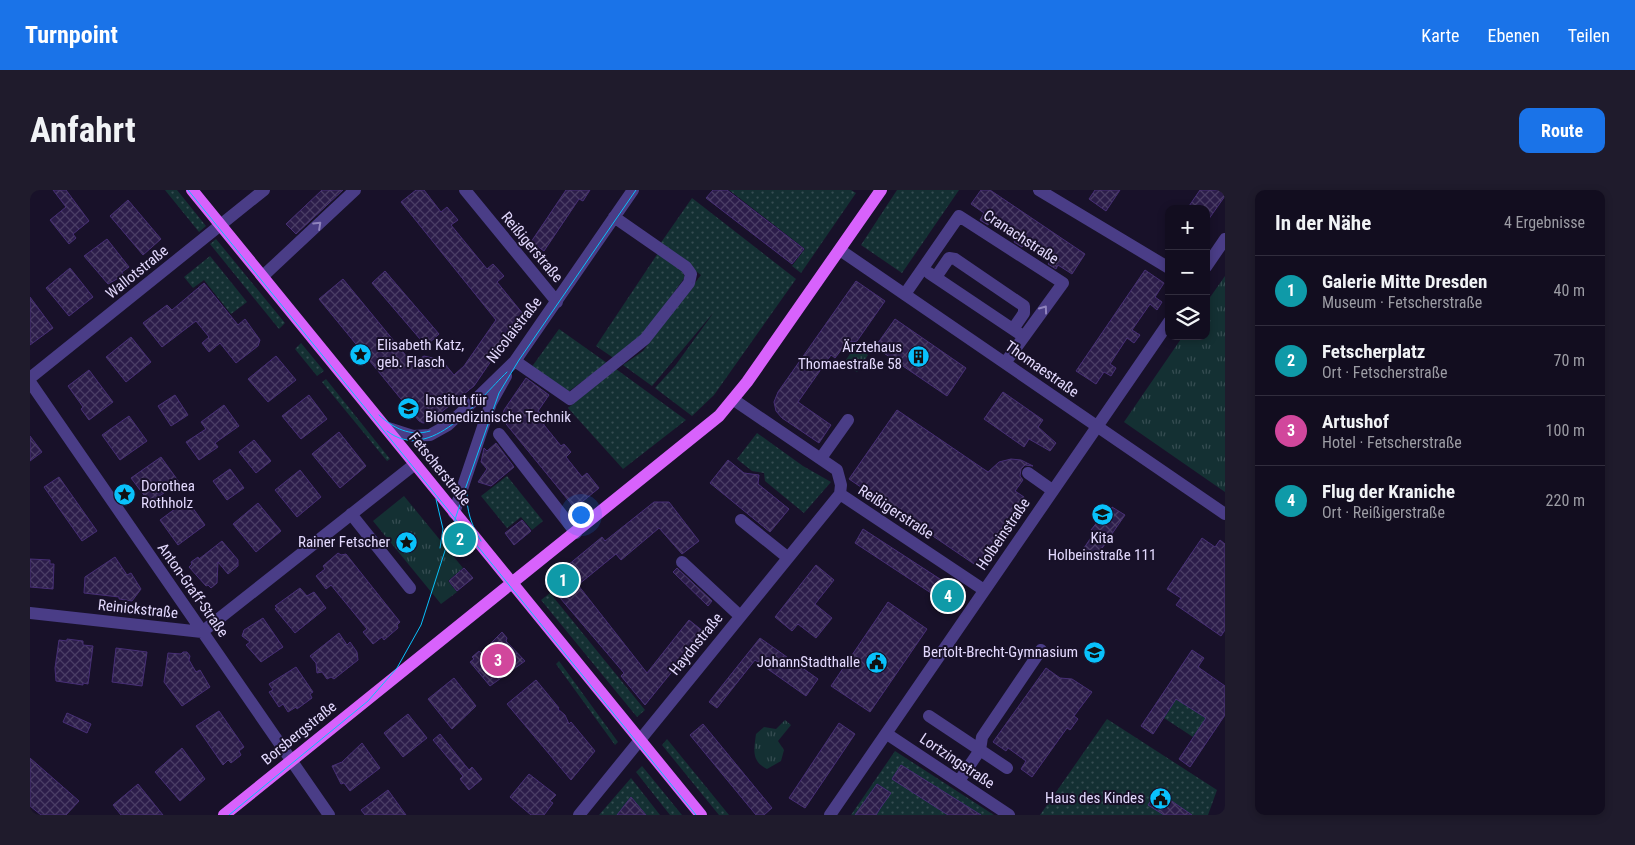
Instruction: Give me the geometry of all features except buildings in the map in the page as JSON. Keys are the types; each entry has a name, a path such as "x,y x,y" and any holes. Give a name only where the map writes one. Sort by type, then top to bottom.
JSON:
{"main road":[{"name":"Fetscherstraße","path":"192,190 701,815"},
{"name":"Borsbergstraße","path":"224,815 493,597 576,534 705,429 734,400 881,190"}],"street":[{"name":"Wallotstraße","path":"30,378 264,190"},
{"path":"263,276 355,190"},
{"name":"Reißigerstraße","path":"465,190 557,302"},
{"name":"Nicolaistraße","path":"385,427 413,436 430,435 439,431 514,362 557,302 632,190"},
{"path":"1039,190 1165,266"},
{"name":"Cranachstraße","path":"905,294 959,216 1063,284 1005,363"},
{"path":"454,513 491,403 514,362 570,399 646,339 689,283 691,274 686,267 614,217"},
{"path":"1210,261 1225,239"},
{"name":"Thomaestraße","path":"840,250 1225,514"},
{"path":"936,277 949,258 955,259 1024,306 1025,311 1013,330"},
{"path":"923,268 1024,337"},
{"name":"Holbeinstraße","path":"830,815 1165,328"},
{"name":"Anton-Graff-Straße","path":"30,382 330,815"},
{"name":"Reißigerstraße","path":"734,400 837,470 841,484 840,494 984,590"},
{"path":"818,456 848,420"},
{"path":"499,434 576,534"},
{"path":"202,632 415,464"},
{"path":"1028,473 1052,490"},
{"name":"Haydnstraße","path":"579,815 840,494"},
{"path":"351,514 410,588"},
{"path":"741,520 787,557"},
{"path":"682,562 740,616"},
{"name":"Reinickstraße","path":"30,614 202,632"},
{"path":"958,782 980,750 982,737 1041,650"},
{"path":"929,716 1007,768"},
{"name":"Lortzingstraße","path":"887,734 1009,815"}],"green space":[{"path":"165,190 177,190 206,226 199,232"},
{"path":"729,190 851,190 856,193 801,273 792,266 805,249"},
{"path":"897,190 959,190 902,273 861,245"},
{"path":"692,198 796,279 714,395 692,416 655,388 675,366 714,312 652,386 623,365 643,351 701,275 660,244"},
{"path":"216,239 285,323 279,329 210,244"},
{"path":"658,253 679,266 685,277 645,332 615,359 596,346"},
{"path":"210,256 247,302 231,314 204,280 193,288 184,277"},
{"path":"1225,276 1225,492 1124,422 1180,340 1210,340 1210,297"},
{"path":"559,329 607,363 568,392 531,368"},
{"path":"301,343 324,371 317,376 295,349"},
{"path":"855,346 868,355 857,372 844,363"},
{"path":"616,369 686,420 623,469 568,408"},
{"path":"326,379 390,459 387,461 322,382"},
{"path":"757,433 803,466 831,482 804,513 765,481 764,473 752,471 737,459"},
{"path":"507,476 543,521 532,530 521,517 507,528 481,496"},
{"path":"404,496 463,568 448,581 457,592 441,604 373,521"},
{"path":"550,593 645,710 637,717 541,600"},
{"path":"559,661 618,742 615,745 556,664"},
{"path":"1176,699 1206,718 1193,737 1164,718"},
{"path":"1107,719 1217,790 1208,815 1040,815"},
{"path":"785,720 791,725 778,741 784,750 781,761 767,769 756,759 754,750 756,734 764,727 776,729"},
{"path":"667,739 729,815 719,815 662,745"},
{"path":"895,751 994,815 851,815"},
{"path":"642,766 682,815 670,815 636,772"},
{"path":"631,778 660,815 646,815 631,797 617,815 599,815"}],"tram line":[{"path":"188,190 696,815"},
{"path":"229,815 368,701 397,668 421,625 462,498 499,393 519,360 636,190"},
{"path":"387,431 403,439 420,440 436,434 453,424 468,411 507,372"},
{"path":"379,415 390,424 402,430 416,433 430,431"},
{"path":"467,492 470,518 481,541"},
{"path":"436,499 443,529 440,548"}],"place":[{"name":"Elisabeth Katz, geb. Flasch","path":"361,354"},
{"name":"Ärztehaus Thomaestraße 58","path":"918,356"},
{"name":"Institut für Biomedizinische Technik","path":"409,409"},
{"name":"Dorothea Rothholz","path":"125,495"},
{"name":"Kita Holbeinstraße 111","path":"1102,515"},
{"name":"Fetscherplatz","path":"460,539"},
{"name":"Rainer Fetscher","path":"406,542"},
{"name":"Galerie Mitte Dresden","path":"563,580"},
{"name":"Flug der Kraniche","path":"948,596"},
{"name":"Bertolt-Brecht-Gymnasium","path":"1094,652"},
{"name":"Artushof","path":"498,660"},
{"name":"JohannStadthalle","path":"876,662"},
{"name":"Haus des Kindes","path":"1160,798"}]}
